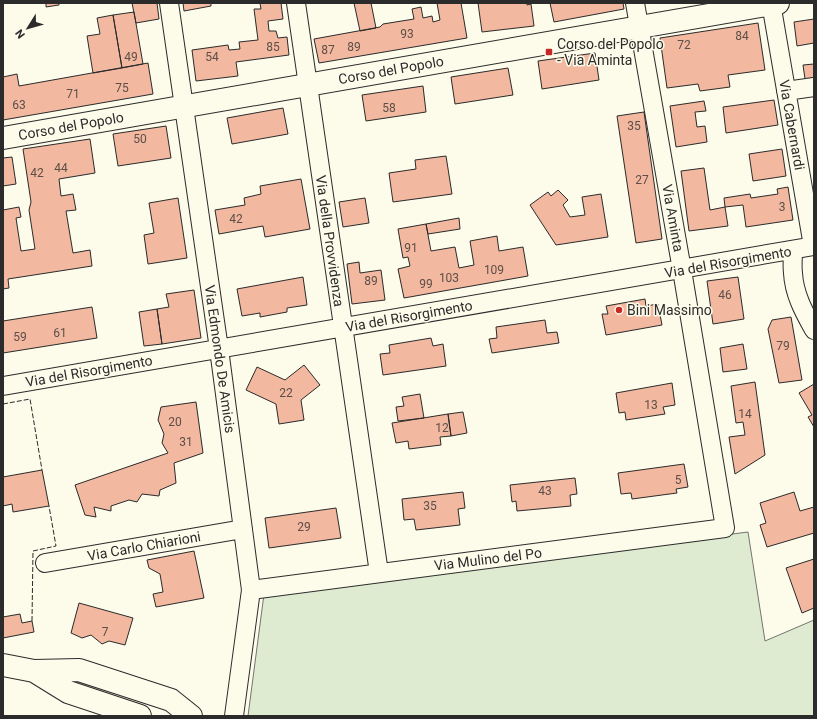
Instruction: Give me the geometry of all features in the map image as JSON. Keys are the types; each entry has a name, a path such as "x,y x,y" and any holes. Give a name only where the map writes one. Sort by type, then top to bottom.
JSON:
{"street":[{"name":"Via Edmondo De Amicis","path":"169,3 219,349 251,590 234,716"},
{"name":"Via della Provvidenza","path":"296,3 379,573"},
{"name":"Via Aminta","path":"635,3 682,270 725,528"},
{"name":"Corso del Popolo","path":"3,138 773,3"},
{"name":"Via Cabernardi","path":"773,3 786,91 813,246"},
{"path":"786,91 814,87"},
{"name":"Via del Risorgimento","path":"3,386 682,270 813,246"},
{"path":"793,250 793,274 796,290 802,308 814,330"},
{"name":"Via Mulino del Po","path":"251,590 725,528"},
{"name":"Via Carlo Chiarioni","path":"45,562 243,529"},
{"path":"3,665 34,671 79,670 170,700 191,716"},
{"path":"34,671 68,692 140,716"}],"green space":[{"path":"748,532 765,641 814,620 814,716 248,716 264,594"}],"building":[{"path":"46,3 59,3 59,5 46,7"},
{"path":"132,3 157,3 159,19 136,23"},
{"path":"183,3 211,3 211,6 184,11"},
{"path":"260,3 281,3 283,19 268,21 269,31 276,31 278,38 287,37 289,55 236,62 238,76 196,81 192,50 228,45 229,50 240,49 239,42 258,40 254,9 261,9"},
{"path":"354,3 371,3 376,28 360,31"},
{"path":"437,3 461,3 467,38 319,63 314,39 414,19 412,9 421,7 423,18 432,16 433,22 440,20"},
{"path":"478,3 531,4 534,26 482,32"},
{"path":"550,3 623,3 624,9 554,22"},
{"path":"134,12 143,64 122,68 113,15"},
{"path":"113,15 122,68 93,73 87,36 100,34 97,18"},
{"path":"814,19 814,43 797,46 794,22"},
{"path":"758,23 765,70 728,75 730,87 700,91 698,84 667,88 660,38"},
{"path":"595,53 599,80 542,89 538,61"},
{"path":"148,63 153,94 3,120 3,77 17,74 19,86"},
{"path":"814,64 814,78 805,79 803,65"},
{"path":"508,68 513,95 455,104 451,77"},
{"path":"423,86 426,112 366,121 362,95"},
{"path":"774,100 778,125 726,133 723,107"},
{"path":"704,101 706,111 695,112 697,127 705,126 707,142 676,147 670,106"},
{"path":"283,108 288,134 232,144 227,118"},
{"path":"644,112 662,239 636,243 617,116"},
{"path":"166,126 171,158 118,166 113,134"},
{"path":"90,139 95,173 59,179 61,196 73,194 76,210 66,211 73,253 90,250 92,266 8,279 9,288 3,289 3,210 19,207 21,217 16,218 21,251 35,249 29,210 31,202 23,149"},
{"path":"782,149 786,176 753,181 749,154"},
{"path":"446,156 452,194 393,202 389,173 416,169 415,160"},
{"path":"12,157 16,184 3,186 3,158"},
{"path":"704,168 710,210 725,207 728,226 689,231 681,171"},
{"path":"301,179 310,229 265,237 263,226 219,234 215,210 245,205 244,198 261,194 260,186"},
{"path":"788,187 793,220 746,227 743,205 725,207 724,198 750,194 751,198 778,194 777,189"},
{"path":"558,190 568,200 563,205 570,217 585,215 582,197 601,194 608,237 556,245 530,205 548,192 551,196"},
{"path":"178,198 187,258 148,264 144,235 154,233 149,203"},
{"path":"365,198 369,223 343,227 339,202"},
{"path":"459,218 460,229 428,234 426,224"},
{"path":"426,224 431,251 455,247 459,268 474,265 470,241 497,236 499,251 523,247 528,276 404,298 398,269 410,266 408,257 403,258 398,229"},
{"path":"359,262 360,273 381,270 385,300 352,304 347,264"},
{"path":"303,277 307,305 287,308 287,312 260,317 260,313 242,316 237,289"},
{"path":"738,277 744,319 713,324 707,281"},
{"path":"194,290 201,338 162,344 157,309 169,307 166,294"},
{"path":"645,299 646,306 658,304 662,325 606,335 602,314 608,314 606,306"},
{"path":"92,307 97,338 3,353 3,321"},
{"path":"157,309 162,344 144,346 139,312"},
{"path":"791,317 802,380 779,383 768,329 772,320"},
{"path":"545,320 547,333 557,332 559,343 492,353 489,339 497,338 496,327"},
{"path":"431,338 433,346 443,344 446,366 383,375 380,354 390,353 389,345"},
{"path":"743,344 747,369 723,372 720,348"},
{"path":"304,365 320,385 301,400 304,420 279,424 276,404 246,390 257,367 285,380"},
{"path":"755,382 765,455 735,474 729,437 745,435 743,422 736,423 731,386"},
{"path":"672,383 675,405 663,407 665,414 626,420 625,412 619,413 616,393"},
{"path":"814,384 814,427 808,417 812,415 799,393"},
{"path":"420,394 424,418 398,421 396,407 404,406 402,397"},
{"path":"196,402 203,453 174,463 176,483 160,490 159,496 142,494 137,502 129,500 111,506 111,511 94,507 96,517 85,515 75,485 168,453 162,443 164,434 158,420 161,407"},
{"path":"463,412 467,433 451,436 448,414"},
{"path":"448,414 451,436 440,437 441,445 409,449 408,441 396,443 392,423"},
{"path":"684,464 688,487 676,489 677,493 632,499 631,493 621,494 618,473"},
{"path":"42,470 49,506 13,512 12,504 3,506 3,477"},
{"path":"575,478 577,494 570,495 571,506 517,511 516,501 512,502 510,485"},
{"path":"463,492 465,508 458,509 460,525 416,530 414,519 404,520 402,499"},
{"path":"794,492 800,511 814,507 814,533 767,547 760,525 766,523 760,503"},
{"path":"336,508 341,538 269,548 265,518"},
{"path":"194,551 204,598 156,607 153,594 163,592 160,574 149,568 147,560"},
{"path":"814,559 814,608 802,613 786,568"},
{"path":"79,603 133,618 125,645 109,641 102,644 91,635 82,638 71,633"},
{"path":"20,614 22,623 32,621 34,632 3,638 3,617"}],"fence":[{"path":"3,404 30,399 42,470"},
{"path":"32,621 33,551 56,546 49,506"}],"place":[{"name":"Corso del Popolo - Via Aminta","path":"549,52"},
{"name":"Bini Massimo","path":"619,310"}]}
